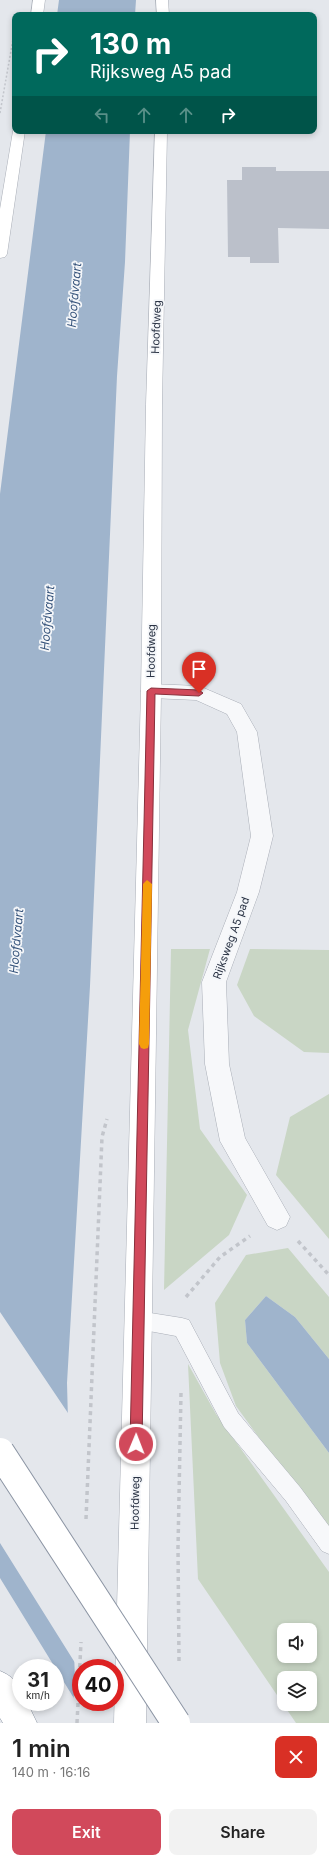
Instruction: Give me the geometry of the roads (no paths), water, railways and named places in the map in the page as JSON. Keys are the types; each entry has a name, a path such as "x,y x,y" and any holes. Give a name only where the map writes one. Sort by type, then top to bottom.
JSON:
{"main road":[{"path":"37,12 39,0"},
{"path":"162,0 163,12"},
{"path":"0,254 19,134"},
{"name":"Hoofdweg","path":"130,1723 151,691 154,406 161,134"},
{"path":"0,1452 176,1723"},
{"path":"0,1687 21,1723"}],"street":[{"name":"Rijksweg A5 pad","path":"151,691 199,693 234,709 248,732 262,836 248,892 214,982 217,1064 233,1141 277,1217"}],"lane":[{"path":"138,1320 182,1327 231,1420 292,1494 329,1544"}],"water":[{"path":"59,0 136,0 135,12 57,12"},
{"name":"Hoofdvaart","path":"46,134 130,134 125,262 117,376 90,986 67,1383 74,1659 72,1659 71,1723 0,1723 0,494"},
{"path":"266,1296 295,1317 329,1359 329,1453 247,1343 245,1320"}]}
